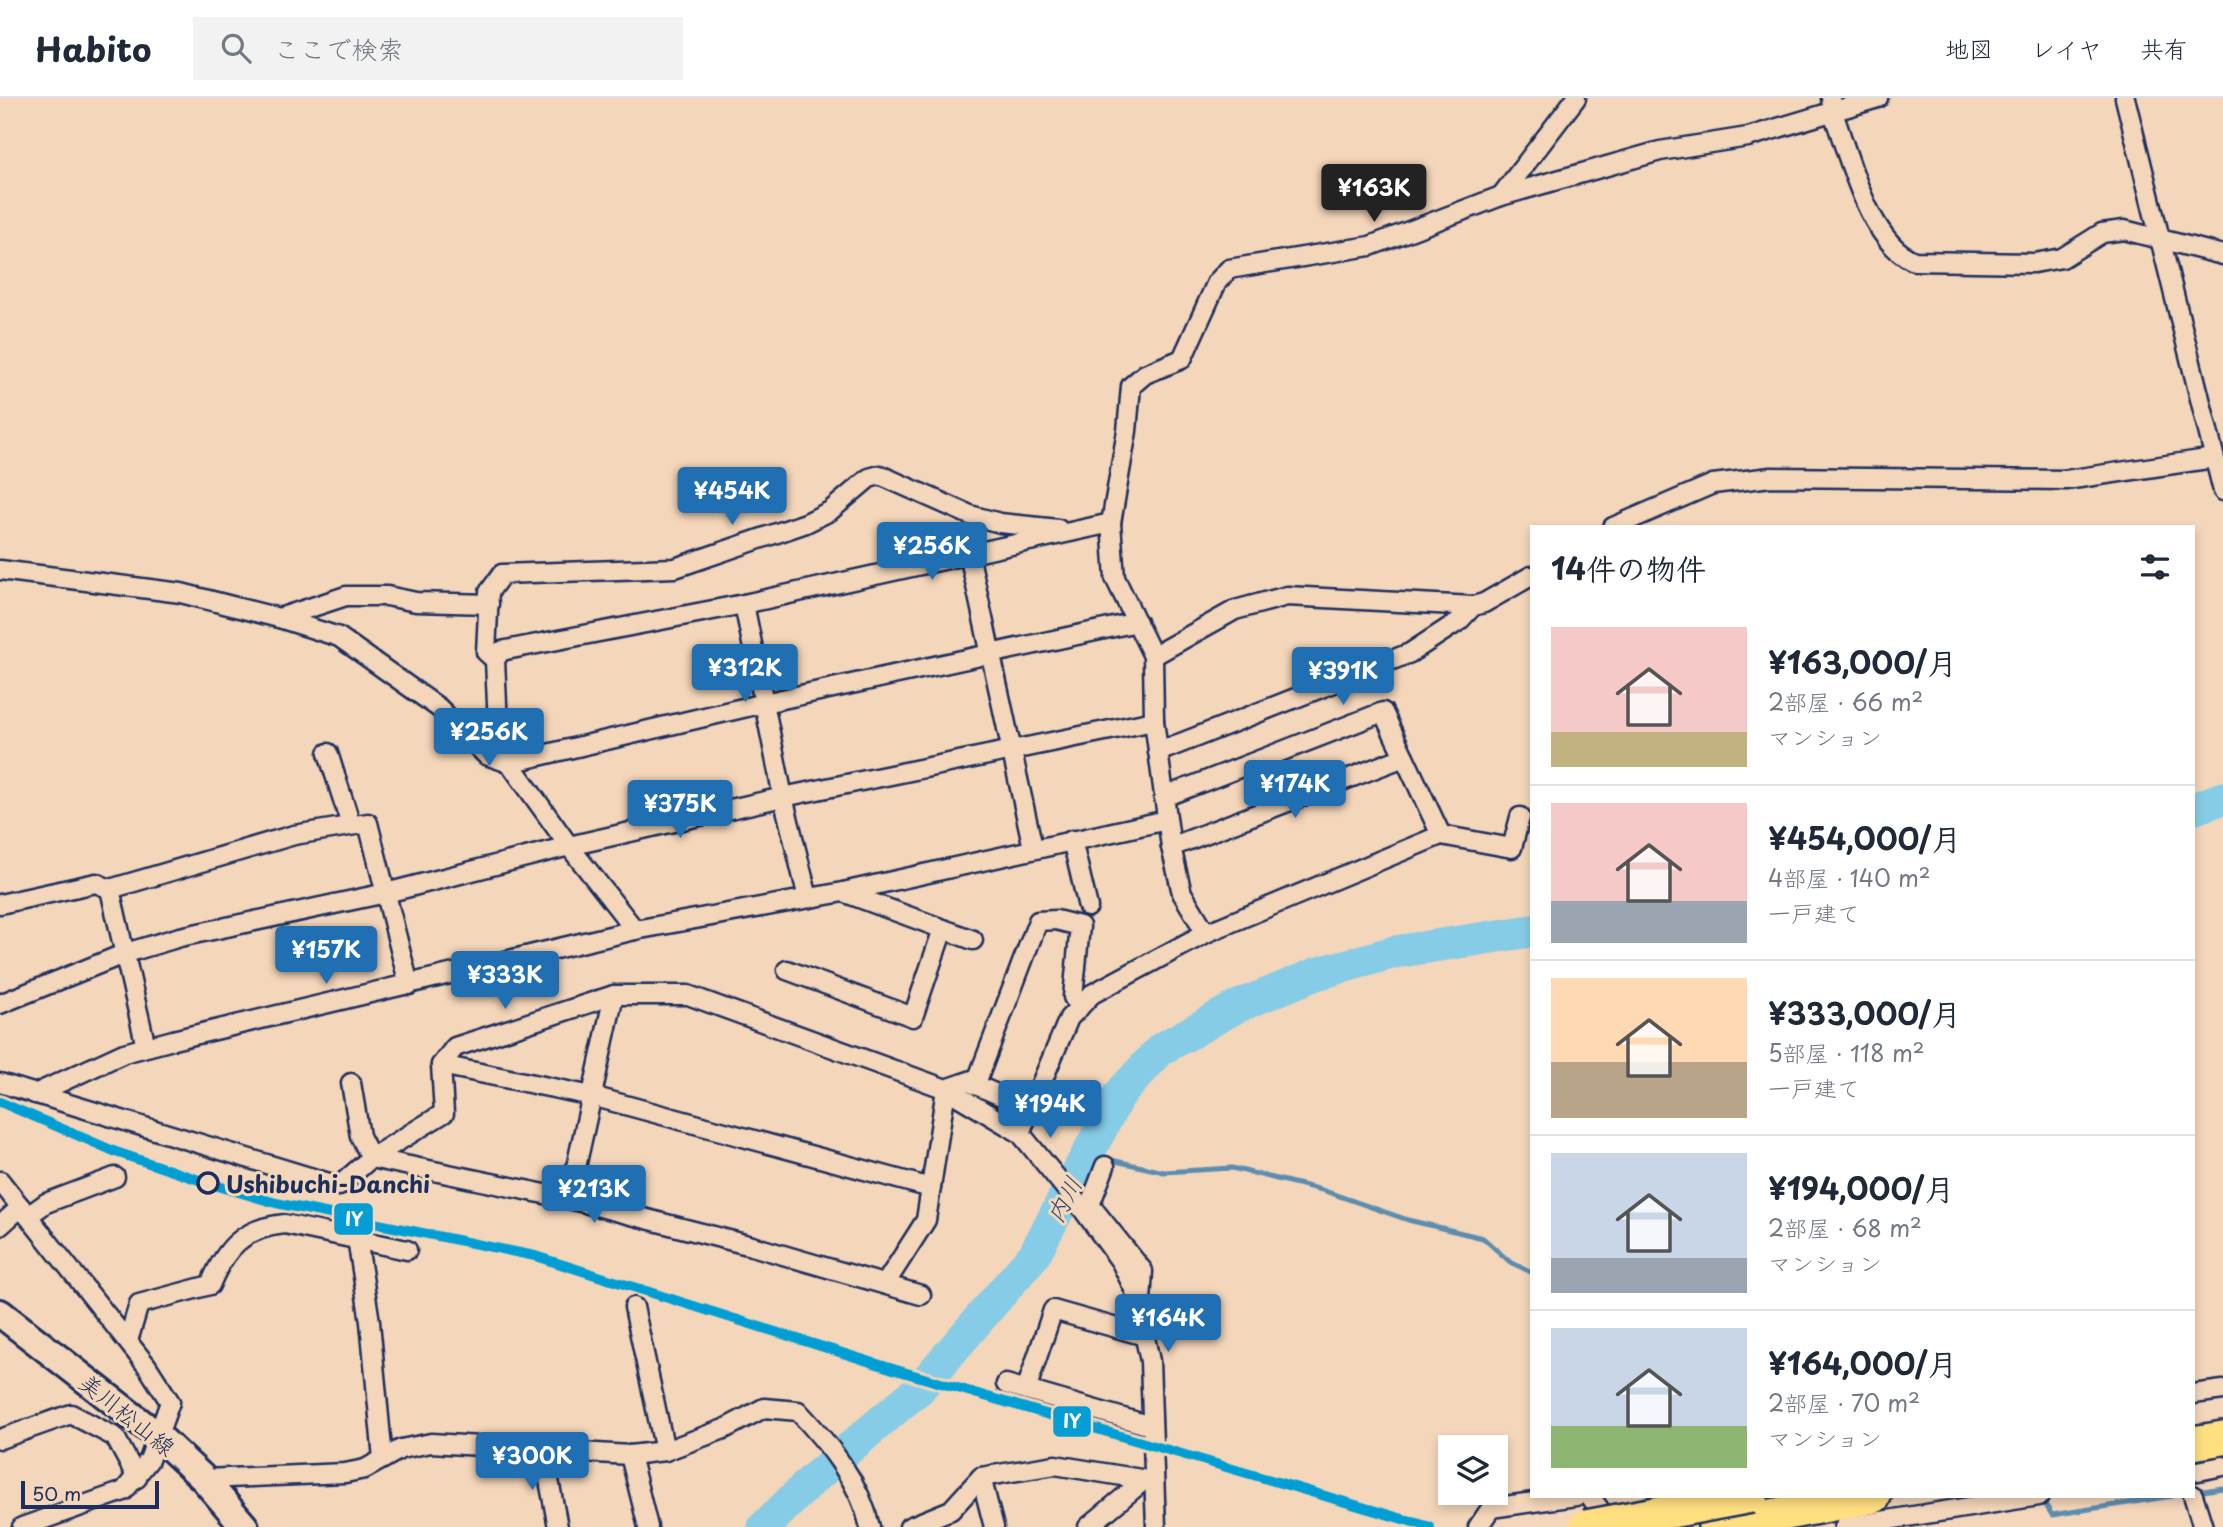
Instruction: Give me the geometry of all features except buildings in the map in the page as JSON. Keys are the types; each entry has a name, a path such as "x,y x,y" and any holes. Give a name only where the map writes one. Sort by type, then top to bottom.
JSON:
{"highway":[{"path":"2195,1421 2223,1416"},
{"path":"2195,1443 2223,1438"},
{"path":"1586,1527 1740,1498"},
{"path":"1714,1527 1864,1498"}],"main road":[{"name":"美川松山線","path":"0,1313 158,1436 204,1479 245,1527"}],"street":[{"path":"1501,196 1576,98"},
{"path":"1206,933 1182,894 1171,847 1154,721 1153,656 1115,578 1111,523 1131,386 1145,374 1182,359 1217,282 1229,270 1370,246 1501,196 1660,151 1748,136 1832,105 1878,98"},
{"path":"2125,98 2223,491"},
{"path":"1832,105 1879,231 1897,254 1914,261 2034,263 2062,258 2102,233 2124,230 2223,256"},
{"path":"1619,525 1713,484 1759,479 2066,480 2214,458"},
{"path":"495,660 486,652 489,592 502,574 675,568 806,523 830,511 869,478 880,475 970,516 1000,523 1076,530"},
{"path":"635,930 569,846 499,748 495,660 501,652 744,604 1111,523"},
{"path":"969,554 1033,848"},
{"path":"0,570 181,593 279,618 339,637 439,708 486,755 509,763 764,703 1137,622"},
{"path":"1153,656 1235,610 1287,596 1473,606 1485,603 1530,577"},
{"path":"279,618 346,596 387,596 416,601 489,604"},
{"path":"744,604 783,797 808,898"},
{"path":"1158,752 1410,653 1459,621 1473,606"},
{"path":"1164,797 1383,712 1441,835"},
{"path":"0,1004 127,953 180,937 386,893 569,846 783,797 1154,721"},
{"path":"328,753 351,825"},
{"path":"1171,847 1404,757"},
{"path":"1020,1133 1069,1018 1092,994 1206,933 1441,835 1512,848 1520,817"},
{"path":"35,1094 124,1053 146,1047 635,930 843,892 1167,820"},
{"path":"0,904 96,883 110,889 294,835 368,823 409,985"},
{"path":"1072,840 1088,907"},
{"path":"110,889 127,953 146,1047"},
{"path":"843,892 973,940"},
{"path":"946,1089 978,1078 1038,921 1056,919 1080,926 1073,997 1079,1008"},
{"path":"787,970 913,1017 943,929"},
{"path":"569,1199 614,995"},
{"path":"0,1083 338,1186 371,1158 444,1113 441,1065 455,1047 614,995 688,995 946,1089 1020,1133 1084,1210 1121,1262 1140,1308 1150,1361 1148,1481 1156,1527"},
{"path":"441,1065 592,1096 931,1188"},
{"path":"970,1082 1029,1108"},
{"path":"351,1083 360,1136 371,1158"},
{"path":"885,1284 926,1220 946,1089"},
{"path":"371,1158 569,1199 921,1295"},
{"path":"1105,1166 1090,1205 1143,1271 1140,1308"},
{"path":"0,1226 25,1211 116,1177"},
{"path":"0,1181 128,1341 170,1402 158,1436 138,1478 124,1491 22,1527"},
{"path":"128,1341 139,1304 210,1285 224,1254 236,1242 254,1232 285,1224 407,1250"},
{"path":"357,1238 370,1322 383,1459"},
{"path":"634,1307 665,1451"},
{"path":"1026,1390 1053,1310 1145,1336"},
{"path":"1006,1384 1151,1426"},
{"path":"2195,1394 2223,1390"},
{"path":"204,1479 345,1473 365,1469 401,1449 430,1443 630,1455 665,1451 724,1429 764,1408 798,1411 817,1432 850,1477 866,1508 870,1527"},
{"path":"0,1439 71,1414 115,1437 138,1478"},
{"path":"543,1450 558,1527"},
{"path":"630,1455 648,1527"},
{"path":"908,1527 951,1510 981,1477 1055,1465 1148,1481"},
{"path":"2195,1472 2223,1466"},
{"path":"981,1477 994,1527"},
{"path":"1088,1527 1148,1481"},
{"path":"1478,1527 1491,1508 1562,1498"},
{"path":"1591,1498 1612,1527"},
{"path":"1844,1527 2026,1498"},
{"path":"2194,1498 2203,1527"}],"waterway":[{"name":"内川","path":"2195,808 2223,798"},
{"name":"内川","path":"764,1527 812,1480 919,1389 1034,1255 1119,1095 1161,1049 1236,1007 1316,974 1395,952 1530,931"},
{"path":"1085,1154 1164,1172 1232,1168 1322,1190 1408,1220 1483,1238 1510,1262 1530,1272"},
{"path":"2196,1492 2223,1488"},
{"path":"2042,1499 2052,1515 2159,1498"}],"transit line":[{"name":"IY","path":"0,1102 116,1152 208,1183 276,1203 535,1256 893,1369 1430,1527"}],"place":[{"name":"Ushibuchi-Danchi","path":"208,1183"}]}
